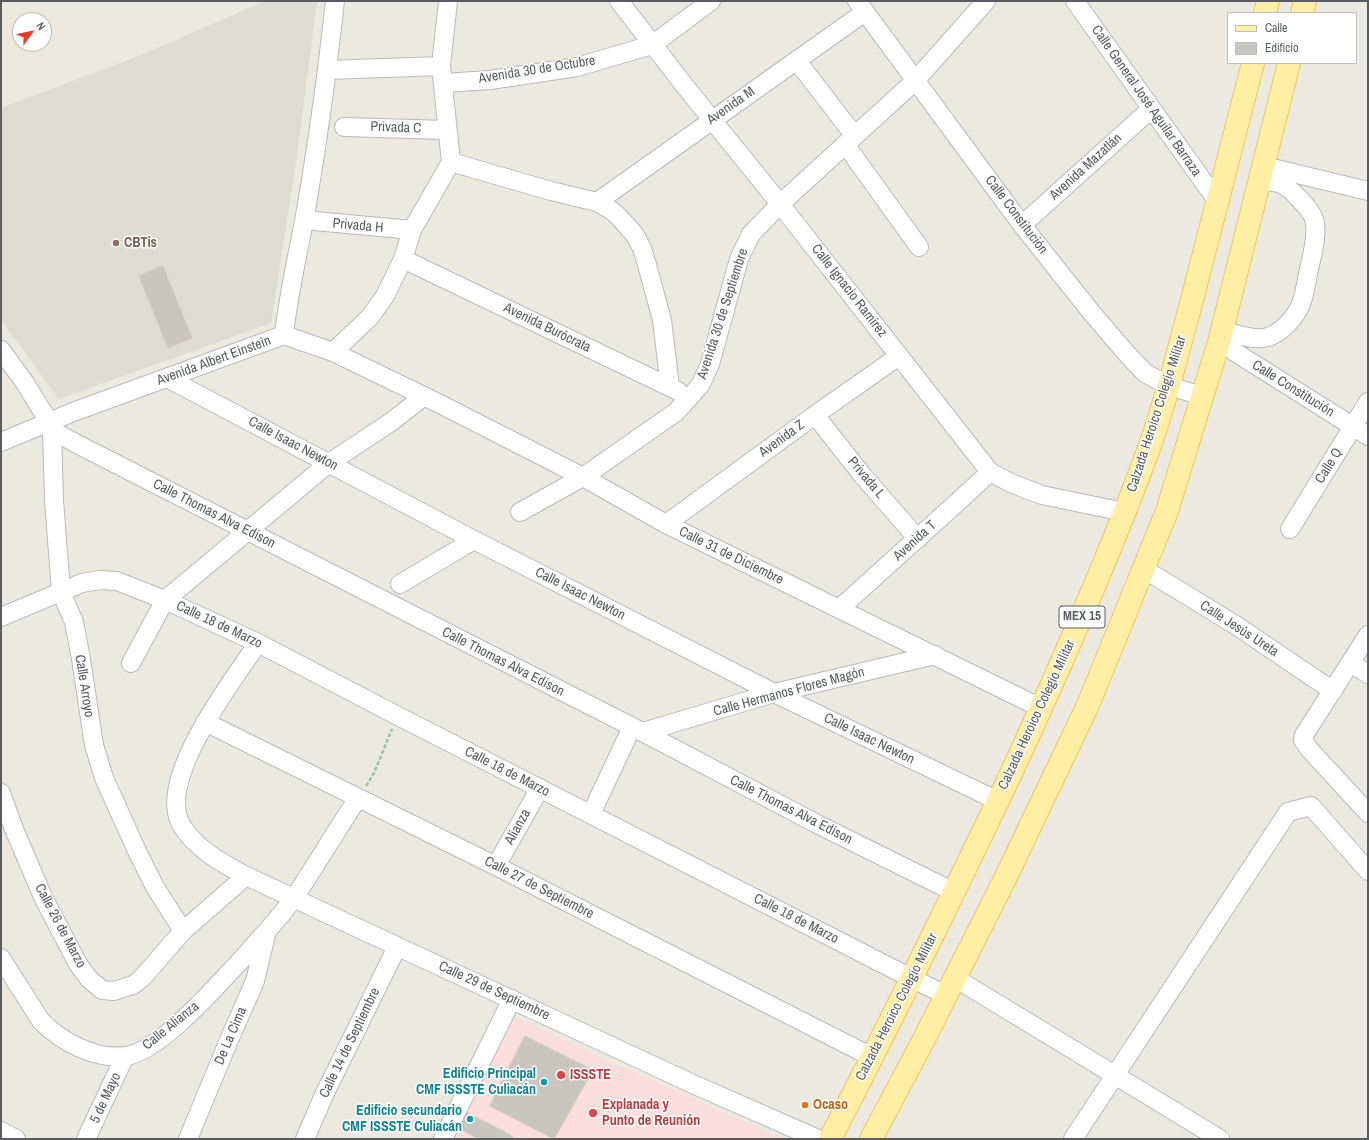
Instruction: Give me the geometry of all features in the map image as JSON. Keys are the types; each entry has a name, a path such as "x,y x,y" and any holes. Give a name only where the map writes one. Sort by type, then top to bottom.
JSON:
{"main road":[{"path":"1265,12 1268,1"},
{"path":"1302,12 1305,1"},
{"name":"Calzada Heroico Colegio Militar","path":"830,1139 998,801 1085,609 1124,512 1148,449 1169,386 1253,64"},
{"name":"MEX 15","path":"871,1139 1005,879 1088,705 1167,511 1220,336 1289,64"}],"street":[{"path":"284,335 288,302 304,220 327,70 335,1"},
{"path":"333,352 370,317 385,296 403,259 412,230 452,162 447,130 441,66 448,1"},
{"name":"Calle Ignacio Ramírez","path":"619,1 711,120 780,204 990,472 1013,484 1042,495 1124,512"},
{"name":"Avenida 30 de Octubre","path":"442,83 490,80 577,66 652,45 711,1"},
{"name":"Avenida 30 de Septiembre","path":"520,512 583,477 676,412 689,398 701,384 710,364 739,259 751,234 780,204 915,81 986,1"},
{"name":"Calle General José Aguilar Barraza","path":"1075,1 1218,202"},
{"name":"Calle Constitución","path":"861,6 1022,225 1091,312 1127,354 1145,374 1169,386 1202,396"},
{"name":"Avenida M","path":"597,202 711,120 797,61 861,6"},
{"path":"797,61 919,248"},
{"path":"327,70 441,66"},
{"name":"Avenida Mazatlán","path":"1022,225 1151,109"},
{"name":"Privada C","path":"344,126 447,130"},
{"path":"452,162 551,191 597,202 611,210 619,217 634,235 642,248 662,320 670,387"},
{"path":"1262,173 1368,191"},
{"path":"1220,336 1264,338 1286,325 1296,314 1302,301 1313,250 1314,218 1311,212 1289,189 1262,173"},
{"name":"Privada H","path":"304,220 412,230"},
{"name":"Avenida Burócrata","path":"403,259 670,387 689,398"},
{"name":"Avenida Albert Einstein","path":"1,442 51,426 167,378 284,335 333,352 423,397"},
{"name":"Calle Constitución","path":"1220,336 1368,436"},
{"path":"1,350 25,383 51,426"},
{"name":"Avenida Z","path":"666,524 815,415 899,356"},
{"name":"Calle Isaac Newton","path":"167,378 474,540 774,693 998,801"},
{"path":"131,663 165,600 329,463 391,422 423,397"},
{"name":"Calle 31 de Diciembre","path":"423,397 583,477 666,524 1041,708"},
{"name":"Calle Q","path":"1290,529 1368,402"},
{"name":"Privada L","path":"815,415 863,476 918,539"},
{"name":"Calle Thomas Alva Edison","path":"51,426 77,444 637,730 817,824 954,892"},
{"name":"Calle Arroyo","path":"51,426 54,500 61,592 74,622 94,745 104,778 137,852 155,887 183,931"},
{"name":"Avenida T","path":"839,609 918,539 990,472"},
{"path":"400,584 474,540"},
{"name":"Calle Jesús Ureta","path":"1144,570 1237,626 1332,691"},
{"name":"Calle 18 de Marzo","path":"1,617 82,583 100,580 117,582 165,600 258,643 911,978 951,986 1115,1076 1220,1139"},
{"path":"1368,635 1304,735 1303,740 1309,749 1368,813"},
{"path":"204,722 258,643"},
{"name":"Calle Hermanos Flores Magón","path":"637,730 774,693 935,655"},
{"path":"1350,663 1368,674"},
{"name":"Calle 27 de Septiembre","path":"204,722 496,866 872,1057"},
{"name":"Calle 29 de Septiembre","path":"204,722 180,779 176,797 177,814 182,826 195,843 215,859 293,899 512,999 695,1085 818,1139"},
{"path":"591,814 637,730"},
{"name":"Alianza","path":"496,866 540,788"},
{"name":"Calle 26 de Marzo","path":"1,793 8,832 78,964 89,979 102,990 114,991 132,986 142,978 183,931 246,876"},
{"path":"293,899 358,798"},
{"path":"1073,1139 1288,812 1311,806 1368,872"},
{"name":"Calle Alianza","path":"1,958 42,1021 50,1030 76,1046 103,1056 125,1056 139,1052 179,1024 268,930 293,899"},
{"name":"De La Cima","path":"188,1139 255,981 268,930"},
{"name":"Calle 14 de Septiembre","path":"304,1139 397,947"},
{"path":"443,1139 512,999"},
{"name":"5 de Mayo","path":"86,1139 125,1056"},
{"path":"1,1131 16,1139"}],"path":[{"path":"358,798 374,773 396,715"}],"shaded area":[{"path":"265,1 317,1 298,148 271,323 59,399 1,320 1,108 141,55"},
{"name":"ISSSTE","path":"510,1014 589,1052 783,1139 451,1139"}],"building":[{"path":"163,266 192,338 168,348 139,276"},
{"name":"Edificio Principal CMF ISSSTE Culiacán","path":"525,1036 593,1070 554,1139 490,1106"},
{"name":"Edificio secundario CMF ISSSTE Culiacán","path":"464,1111 503,1131 500,1139 479,1139 456,1127"},
{"path":"503,1131 516,1139 500,1139"}],"place":[{"name":"CBTis","path":"116,243"},
{"name":"ISSSTE","path":"561,1075"},
{"name":"Edificio Principal CMF ISSSTE Culiacán","path":"544,1082"},
{"name":"Ocaso","path":"805,1105"},
{"name":"Explanada y Punto de Reunión","path":"593,1113"},
{"name":"Edificio secundario CMF ISSSTE Culiacán","path":"470,1119"}]}
